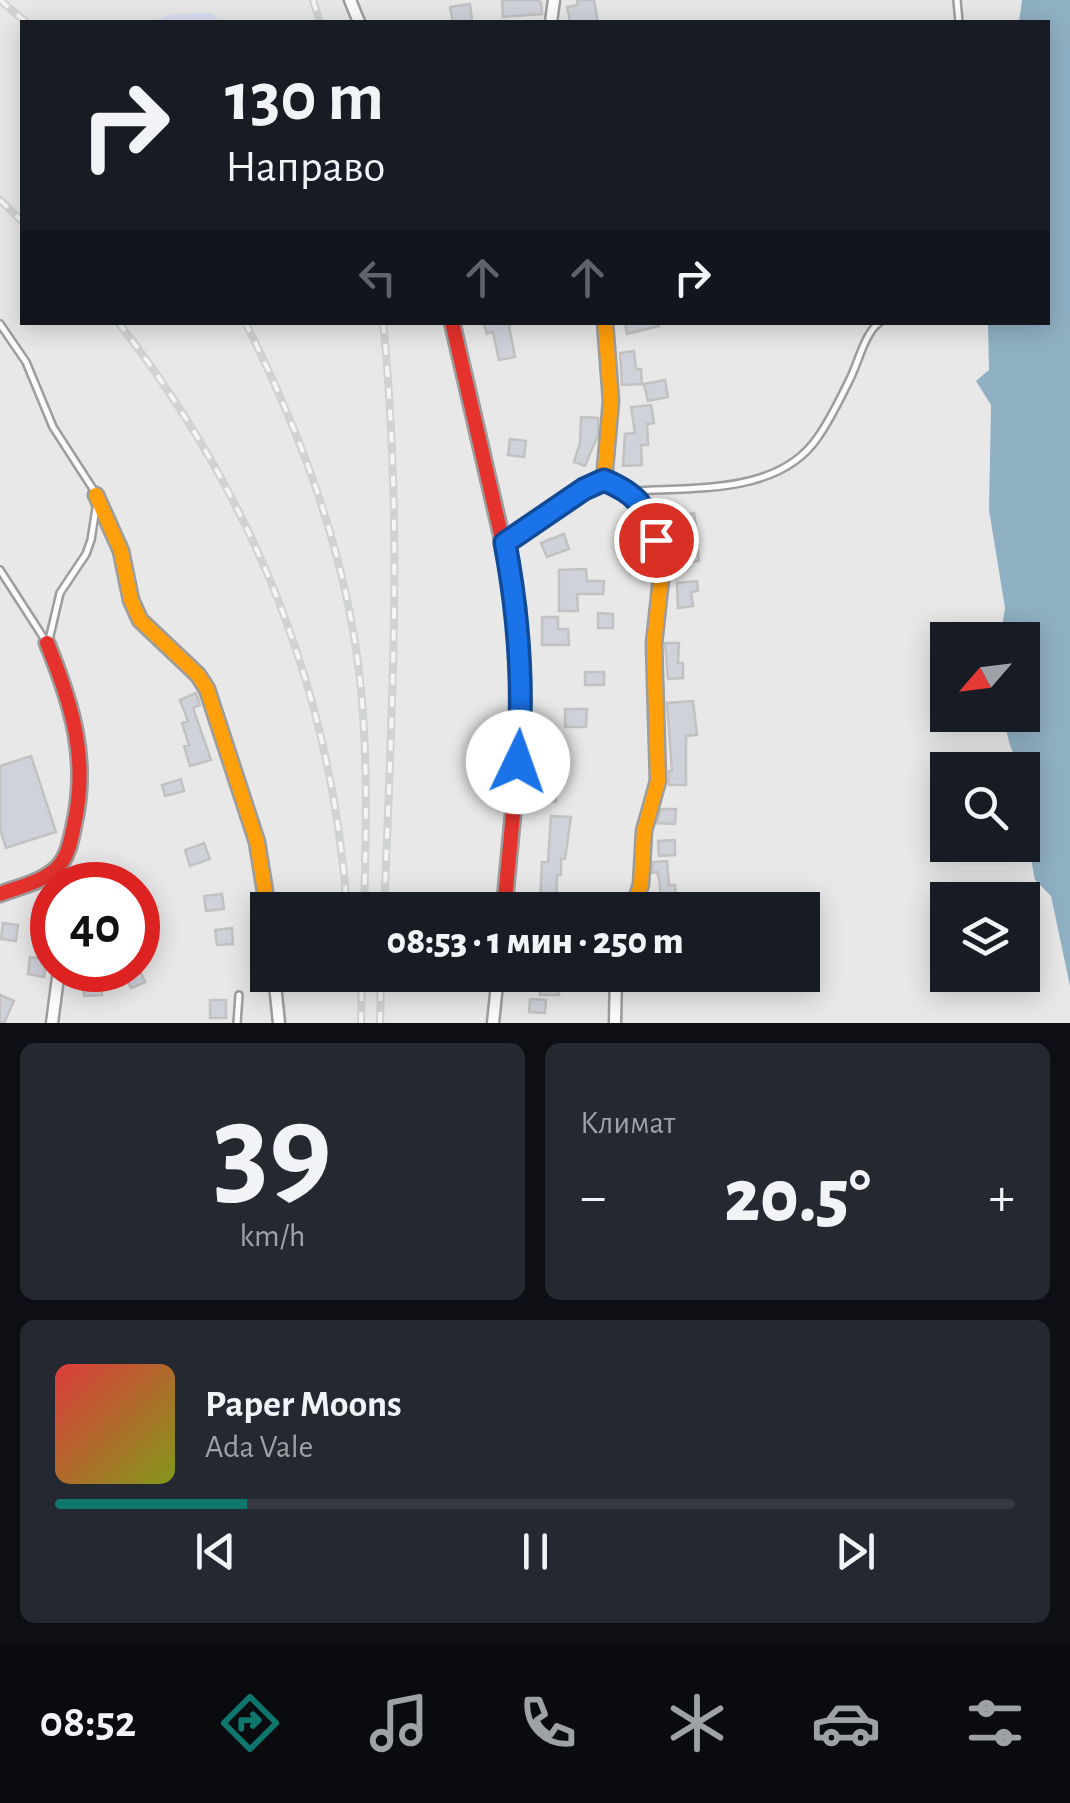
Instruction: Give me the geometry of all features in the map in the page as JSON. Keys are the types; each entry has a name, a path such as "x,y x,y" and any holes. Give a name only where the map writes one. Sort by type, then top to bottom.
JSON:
{"street":[{"path":"458,325 518,608 520,729 506,892"},
{"path":"605,325 612,391 611,443 604,480 631,492 646,511 662,569 654,644 658,781 644,831 639,892"},
{"path":"96,495 121,551 131,600 140,620 198,675 207,689 257,842 265,892"},
{"path":"48,643 74,708 83,759 77,813 61,862"},
{"path":"0,894 30,881"},
{"path":"52,1023 56,992"},
{"path":"276,992 279,1023"},
{"path":"493,1023 496,992"},
{"path":"615,1023 616,992"}],"lane":[{"path":"0,324 26,362 53,426 96,495 91,540 60,593 48,643"},
{"path":"631,492 744,483 801,455 817,439 876,325"},
{"path":"505,543 584,489 604,480"},
{"path":"0,570 48,643"},
{"path":"237,1023 239,995"}],"shaded area":[{"path":"1022,0 1070,0 1070,986 1051,896 1035,880 1032,862 1040,862 1040,752 1013,752 1007,732 1040,732 1040,622 1003,622 1005,608 989,510 991,405 976,381 989,370 988,325 1050,325 1050,20 1019,20"},
{"path":"212,13 219,20 156,20 173,14"}],"building":[{"path":"502,0 536,0 541,2 542,14 503,17"},
{"path":"577,0 594,0 598,20 570,20 567,7 578,5"},
{"path":"470,4 472,20 453,20 450,7"},
{"path":"484,325 510,325 515,357 499,360 493,332 487,334"},
{"path":"626,325 659,325 659,326 627,334"},
{"path":"634,351 642,384 622,385 620,353"},
{"path":"665,380 668,397 648,401 644,384"},
{"path":"651,405 654,423 647,424 648,445 641,445 642,465 623,466 625,434 635,433 631,407"},
{"path":"581,417 598,418 598,435 585,466 574,462 580,443"},
{"path":"510,439 526,441 524,457 508,455"},
{"path":"678,505 681,516 694,513 696,525 666,532 660,509"},
{"path":"564,534 569,549 547,557 541,543"},
{"path":"697,543 699,561 683,563 681,544"},
{"path":"586,569 587,581 604,581 603,594 577,594 578,611 559,611 559,570"},
{"path":"697,581 698,591 691,592 693,606 678,608 677,583"},
{"path":"598,613 613,614 613,628 598,628"},
{"path":"542,617 558,617 558,629 568,629 569,645 542,645"},
{"path":"665,643 679,643 678,663 683,663 683,678 668,679"},
{"path":"585,672 604,672 604,685 585,685"},
{"path":"196,693 200,705 193,708 211,760 190,766 182,723 188,721 180,700"},
{"path":"693,701 697,735 686,736 686,785 669,785 672,771 667,703"},
{"path":"565,709 587,709 586,727 565,727"},
{"path":"536,740 559,741 556,802 533,800"},
{"path":"31,756 56,832 6,848 0,829 0,766"},
{"path":"181,779 184,791 165,796 162,785"},
{"path":"661,809 676,809 675,824 657,823"},
{"path":"551,816 571,817 556,892 541,892 542,862 548,862"},
{"path":"675,840 675,855 659,856 658,841"},
{"path":"204,843 210,859 190,866 185,850"},
{"path":"667,861 669,885 675,885 676,892 660,892 657,872 652,873 653,862"},
{"path":"222,894 224,909 206,911 204,896"},
{"path":"3,923 18,925 16,941 1,939"},
{"path":"232,928 233,944 217,945 215,930"},
{"path":"84,992 102,992 102,995 84,996"},
{"path":"0,995 14,1001 4,1023 0,1023"},
{"path":"530,999 546,1000 545,1013 529,1012"},
{"path":"210,1000 226,1000 226,1018 210,1018"}],"railway":[{"path":"0,0 24,20"},
{"path":"313,0 319,20"},
{"path":"0,200 20,219"},
{"path":"120,325 209,456 278,599 304,673 324,750 345,892"},
{"path":"246,325 304,455 346,594 363,717 364,892"},
{"path":"383,325 394,542 385,892"},
{"path":"361,1023 362,992"},
{"path":"380,1023 381,992"}],"traffic: slow":[{"path":"605,325 611,401 604,480 631,492 646,511 662,569 654,644 658,781 644,831 639,892"},
{"path":"96,495 121,551 131,600 140,620 198,675 207,689 257,842 265,892"}],"traffic: jam":[{"path":"453,325 518,608 521,729 506,892"},
{"path":"0,894 37,881 57,868 66,854 74,825 80,777 76,732 47,643"}],"route":[{"path":"518,762 518,608 505,543 584,489 604,480 631,492 646,511 656,540"}]}
